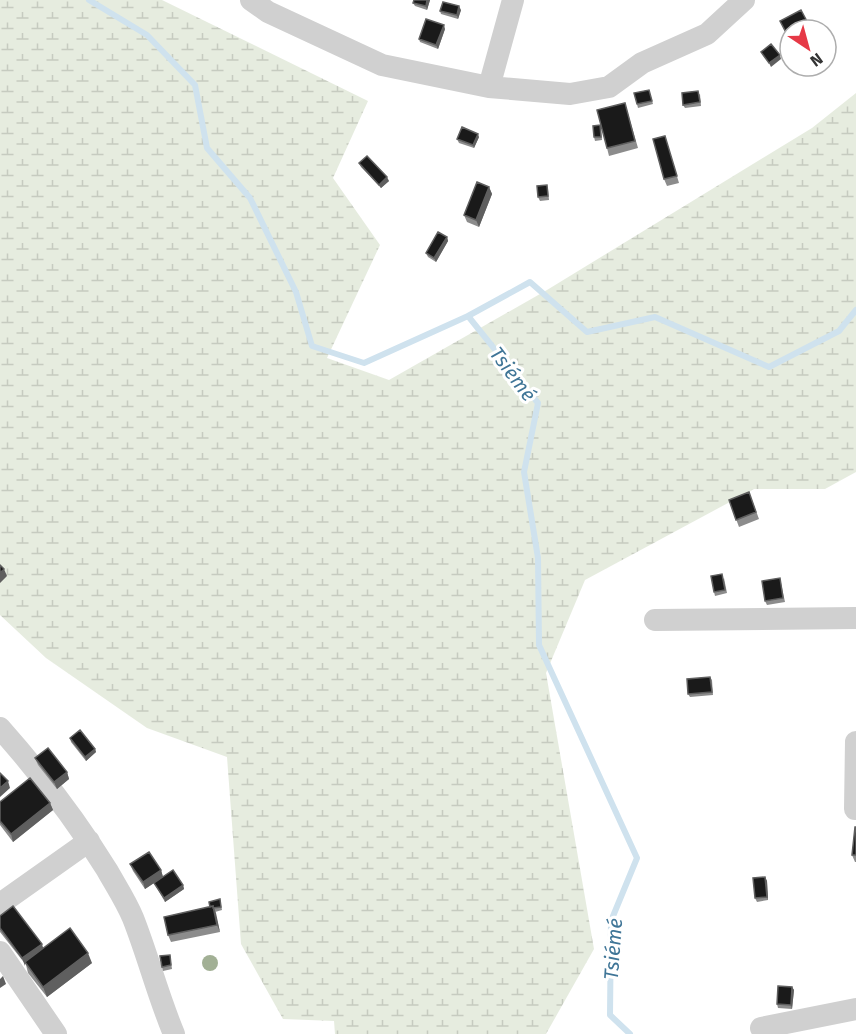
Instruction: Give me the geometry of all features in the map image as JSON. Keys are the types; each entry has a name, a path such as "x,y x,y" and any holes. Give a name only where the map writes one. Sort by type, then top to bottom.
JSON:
{"street":[{"path":"251,0 268,12 382,65 489,87 570,94 609,87 642,63 707,34 724,7 744,0"},
{"path":"489,87 513,0"},
{"path":"655,620 856,618"},
{"path":"0,728 89,841 122,896 133,918 174,1034"},
{"path":"855,809 856,742"},
{"path":"0,904 89,841"},
{"path":"0,952 56,1034"},
{"path":"761,1028 856,1009"}],"green space":[{"path":"0,0 162,0 368,101 333,178 380,245 327,358 389,380 547,290 812,128 856,93 856,472 825,489 754,489 585,580 546,673 594,949 546,1034 335,1034 334,1021 283,1019 241,944 227,757 147,728 46,658 0,615"}],"building":[{"path":"414,0 427,0 426,6 413,3"},
{"path":"443,2 459,6 457,15 440,11"},
{"path":"801,10 805,18 786,18"},
{"path":"426,19 444,25 436,45 419,39"},
{"path":"771,44 778,53 778,56 769,63 761,52"},
{"path":"649,90 652,101 637,104 634,93"},
{"path":"698,91 700,102 683,105 682,93"},
{"path":"625,103 635,141 607,148 597,110"},
{"path":"600,125 601,137 594,137 593,126"},
{"path":"462,127 478,134 473,145 457,139"},
{"path":"665,136 677,176 664,179 653,139"},
{"path":"367,156 387,177 379,185 359,163"},
{"path":"477,182 489,187 476,220 464,215"},
{"path":"547,185 548,196 538,197 537,186"},
{"path":"438,232 447,237 434,258 426,253"},
{"path":"749,492 756,512 736,520 729,500"},
{"path":"722,574 725,590 714,592 711,576"},
{"path":"780,578 783,598 765,601 762,581"},
{"path":"710,677 712,692 688,694 687,679"},
{"path":"80,730 95,749 85,757 70,738"},
{"path":"48,748 67,772 54,782 35,758"},
{"path":"0,773 8,781 0,788"},
{"path":"30,778 50,803 11,834 0,821 0,802"},
{"path":"855,827 856,855 852,855"},
{"path":"149,852 161,870 143,882 130,864"},
{"path":"173,870 183,885 164,898 154,883"},
{"path":"765,877 767,897 755,898 753,878"},
{"path":"220,899 221,907 210,907 209,902"},
{"path":"13,906 42,944 22,958 0,928 0,916"},
{"path":"213,906 217,925 168,935 164,917"},
{"path":"70,928 88,953 43,987 25,962"},
{"path":"170,955 171,965 162,967 160,956"},
{"path":"778,986 792,987 791,1005 777,1004"}],"waterway":[{"name":"Tsiémé","path":"89,0 147,35 195,85 207,148 250,198 296,292 312,346 364,363 468,316 538,403 524,472 538,558 539,645 637,858 611,921 610,1015 630,1034"},
{"path":"468,316 530,282 587,332 655,317 769,367 839,331 856,310"}]}
